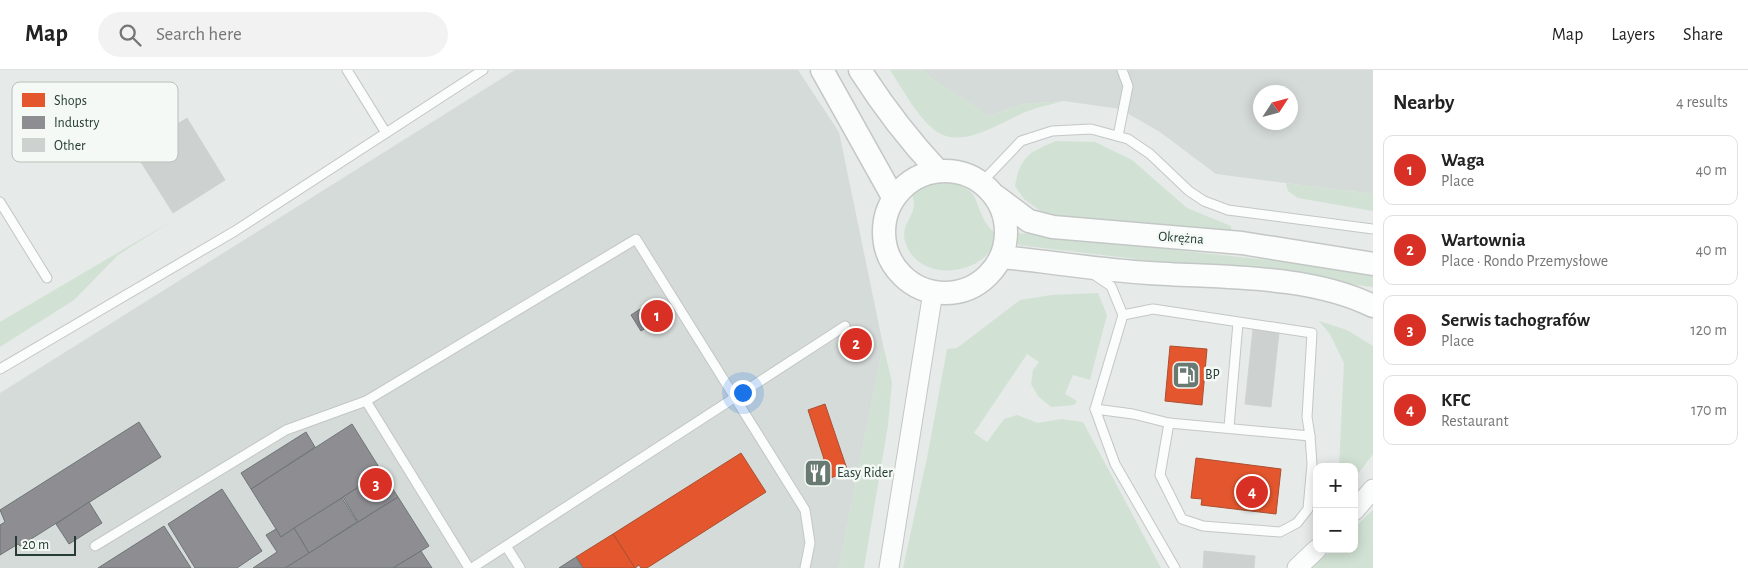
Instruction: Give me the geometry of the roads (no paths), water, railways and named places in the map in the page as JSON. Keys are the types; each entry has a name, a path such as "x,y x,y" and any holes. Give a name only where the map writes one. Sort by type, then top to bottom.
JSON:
{"street":[{"path":"822,70 893,198"},
{"path":"860,70 879,100 916,147 938,171"},
{"path":"938,171 958,172 989,189 1005,216 1007,237 1002,257 991,274 974,287 954,293 933,292 915,285 900,273 889,256 884,237 886,217 893,198 907,182 938,171"},
{"name":"Okrężna","path":"989,189 1029,221 1052,227 1242,243 1373,264"},
{"path":"1002,257 1145,273 1292,283 1353,296 1373,306"},
{"path":"889,568 933,292"},
{"path":"1357,508 1373,489"},
{"path":"1296,568 1313,553"}],"lane":[{"path":"347,70 386,133"},
{"path":"0,368 235,231 483,70"},
{"path":"1118,136 1128,86 1122,70"},
{"path":"989,189 1021,140 1070,128 1090,129 1128,139 1150,154 1189,191 1204,200 1228,210 1373,229"},
{"path":"0,202 47,278"},
{"path":"96,546 286,430 366,401 636,238 736,397 804,510 810,543 805,568"},
{"path":"1079,266 1111,286 1123,315 1095,409 1115,464 1175,568"},
{"path":"1123,315 1153,309 1312,333 1306,417 1310,436 1312,464 1308,509 1298,523 1280,532 1203,526 1182,519 1160,475 1170,423"},
{"path":"1229,427 1238,323"},
{"path":"366,401 470,568 845,326"},
{"path":"1095,409 1133,414 1170,423 1310,436"},
{"path":"506,546 520,568"}],"place":[{"name":"Waga","path":"657,316"},
{"name":"Wartownia","path":"856,344"},
{"name":"BP","path":"1186,375"},
{"name":"Easy Rider","path":"818,473"},
{"name":"Serwis tachografów","path":"376,484"},
{"name":"KFC","path":"1252,492"}]}
